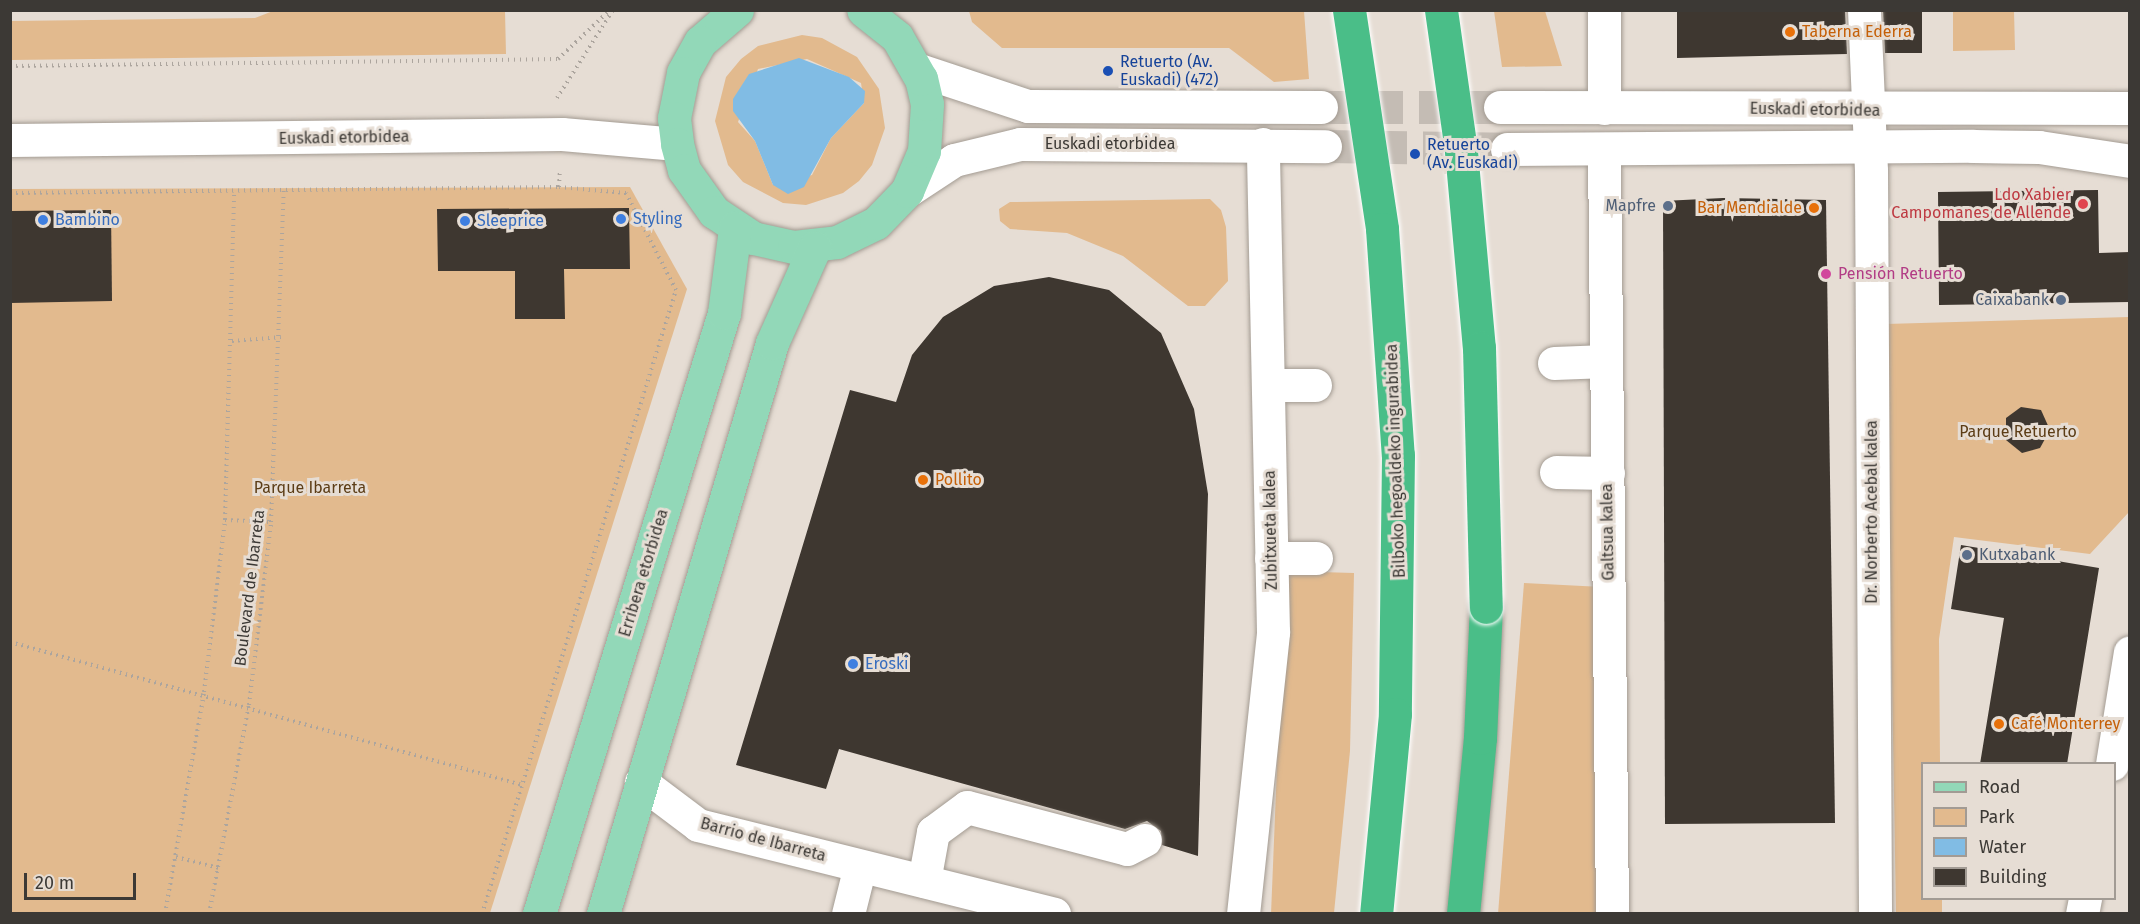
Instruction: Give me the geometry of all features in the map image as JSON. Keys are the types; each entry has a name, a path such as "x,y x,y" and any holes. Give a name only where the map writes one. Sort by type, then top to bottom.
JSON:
{"highway":[{"name":"Bilboko hegoaldeko ingurabidea","path":"1349,10 1382,229 1398,455 1395,714 1376,914"},
{"path":"1441,10 1470,234 1484,453 1480,738 1463,914"}],"main road":[{"path":"737,10 700,42 682,73 674,118 677,144 697,192 735,228 773,244 815,247 857,235 907,191 928,129 916,69 897,24 863,10"},
{"name":"Erribera etorbidea","path":"539,914 724,313 735,228"},
{"path":"603,914 772,343 815,247"}],"street":[{"path":"1604,10 1604,108"},
{"name":"Dr. Norberto Acebal kalea","path":"1864,10 1870,147 1875,914"},
{"path":"916,69 1028,106 1321,107"},
{"name":"Euskadi etorbidea","path":"1500,107 1869,111 2130,108"},
{"name":"Euskadi etorbidea","path":"10,140 562,134 677,144"},
{"name":"Euskadi etorbidea","path":"907,191 954,160 1020,144 1325,146"},
{"name":"Zubitxueta kalea","path":"1243,914 1273,632 1263,144"},
{"path":"1507,148 1604,150 2039,147 2130,161"},
{"name":"Galtsua kalea","path":"1604,150 1612,914"},
{"path":"1554,363 1606,361"},
{"path":"1268,385 1315,386"},
{"path":"1556,472 1608,473"},
{"path":"1271,558 1316,558"},
{"path":"2112,762 2130,652"},
{"name":"Barrio de Ibarreta","path":"641,782 698,825 1054,914"},
{"path":"924,881 933,831 967,807 1127,849 1145,840"},
{"path":"848,914 860,866"}],"path":[{"path":"10,66 558,59 611,10"},
{"path":"557,98 611,10"},
{"path":"482,914 676,290 626,193 559,187"},
{"path":"10,193 234,190"},
{"name":"Boulevard de Ibarreta","path":"165,914 204,692 225,520 232,341 234,190 284,190 281,337 271,522 249,705 209,914"},
{"path":"232,341 281,337"},
{"path":"225,520 271,522"},
{"path":"10,642 204,692 522,785"},
{"path":"176,857 219,868"}],"green space":[{"path":"273,11 505,11 506,54 11,60 11,21 255,18"},
{"path":"969,11 1304,11 1309,79 1274,82 1229,48 1002,48 972,22"},
{"path":"1494,11 1545,11 1562,66 1502,67"},
{"path":"1953,11 2014,11 2015,50 1953,51"},
{"path":"802,35 822,38 857,57 879,89 885,128 872,165 859,181 843,193 806,205 783,203 743,182 728,165 715,121 726,77 741,59 758,46","holes":["807,59 861,83 864,103 831,138 812,175 773,185 755,141 738,122 758,69"]},
{"name":"Parque Ibarreta","path":"630,187 687,289 490,913 11,913 10,189"},
{"path":"1210,199 1221,210 1226,227 1228,281 1205,306 1188,306 1123,256 1067,233 1010,229 1000,221 999,209 1010,202"},
{"name":"Parque Retuerto","path":"2129,317 2129,512 2090,554 1954,537 1939,639 1940,762 1921,762 1921,900 1942,900 1942,913 1896,913 1886,324"},
{"path":"1285,571 1354,573 1350,751 1334,913 1271,914"},
{"path":"1524,583 1602,587 1604,913 1498,914"}],"water":[{"path":"799,58 849,77 865,91 864,103 831,138 804,187 788,194 773,185 755,141 733,111 733,99 749,74"}],"building":[{"path":"1677,10 1845,10 1847,54 1677,58"},
{"path":"1883,10 1922,10 1922,53 1885,53"},
{"path":"2098,190 2099,253 2130,252 2130,302 1939,305 1938,192"},
{"path":"1723,198 1826,200 1835,823 1665,824 1663,201"},
{"path":"629,208 630,269 564,269 565,319 515,319 515,271 438,271 437,209"},
{"path":"111,210 112,301 10,303 10,211"},
{"path":"1049,277 1109,290 1161,333 1194,409 1208,494 1198,856 1162,845 1161,831 1147,821 1125,829 839,749 826,789 736,765 850,390 896,402 912,355 943,317 994,286"},
{"path":"2021,407 2041,410 2050,430 2040,448 2022,453 2006,440 2006,418"},
{"path":"1961,545 2099,568 2067,762 1980,762 2004,618 1951,609"}],"tunnel":[{"path":"1321,107 1500,107"},
{"path":"1325,146 1507,149"}],"place":[{"name":"Taberna Ederra","path":"1790,32"},
{"name":"Retuerto (Av. Euskadi) (472)","path":"1108,71"},
{"name":"Retuerto (Av. Euskadi)","path":"1415,154"},
{"name":"Ldo Xabier Campomanes de Allende","path":"2083,204"},
{"name":"Mapfre","path":"1668,206"},
{"name":"Bar Mendialde","path":"1814,208"},
{"name":"Styling","path":"621,219"},
{"name":"Bambino","path":"43,220"},
{"name":"Sleeprice","path":"465,221"},
{"name":"Pensión Retuerto","path":"1826,274"},
{"name":"Caixabank","path":"2061,300"},
{"name":"Pollito","path":"923,480"},
{"name":"Kutxabank","path":"1967,555"},
{"name":"Eroski","path":"853,664"},
{"name":"Café Monterrey","path":"1999,724"}]}
